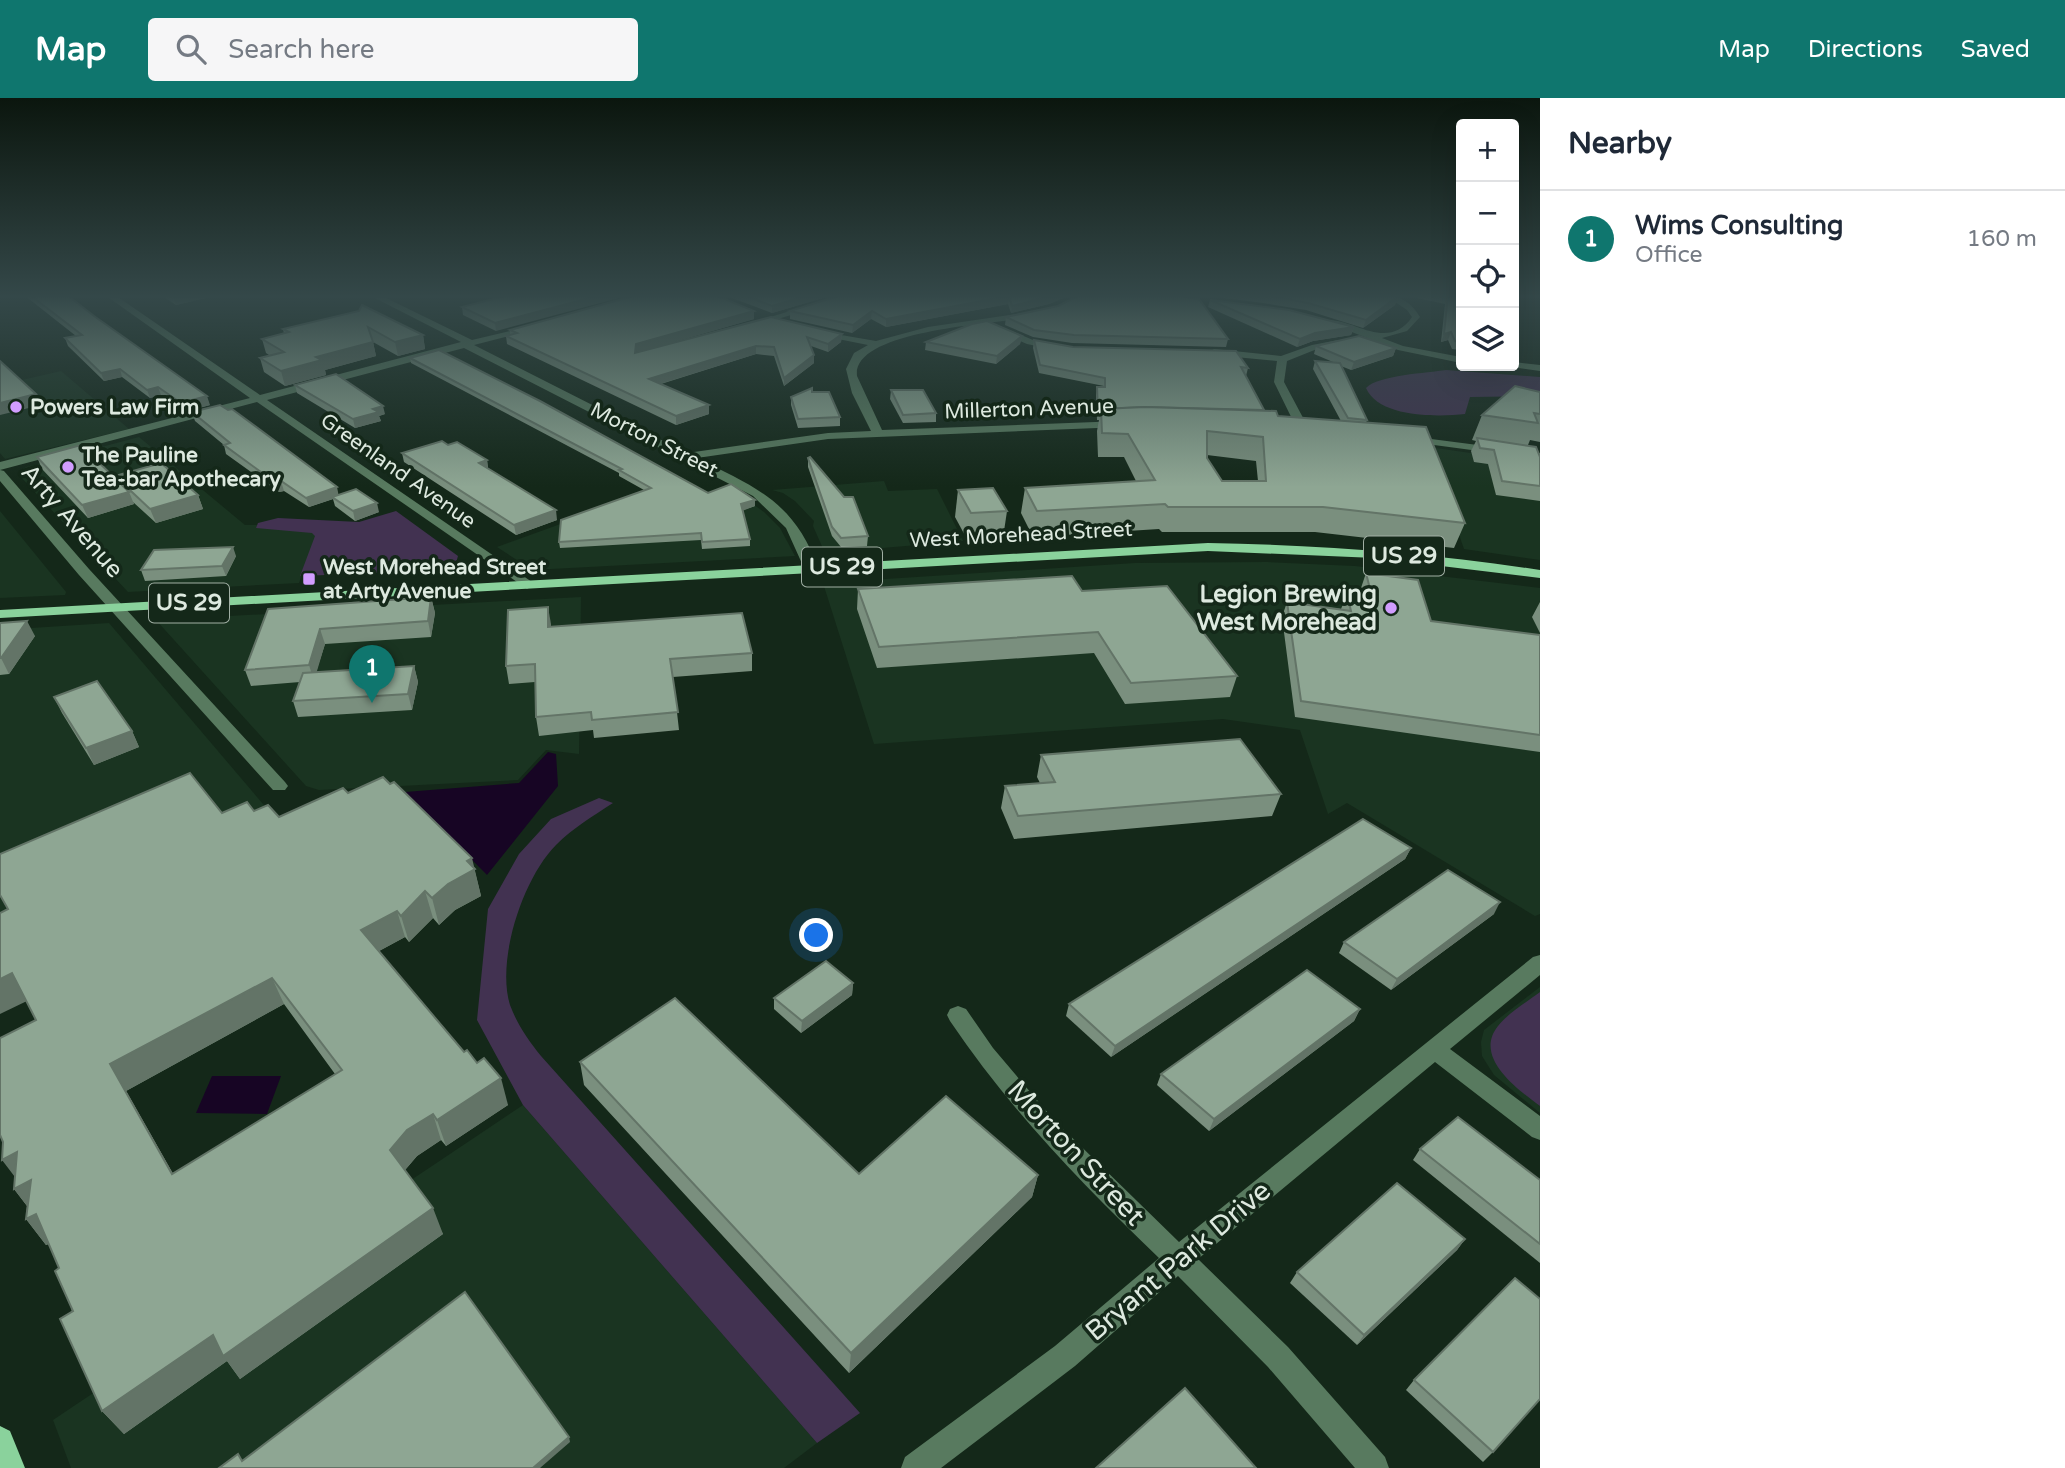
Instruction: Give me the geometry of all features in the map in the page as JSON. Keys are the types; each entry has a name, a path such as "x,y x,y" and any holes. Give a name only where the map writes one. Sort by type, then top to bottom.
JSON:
{"main road":[{"name":"West Morehead Street","path":"0,614 1150,549 1268,547 1398,555 1540,574"},
{"path":"0,1441 9,1468"}],"street":[{"name":"Greenland Avenue","path":"201,359 527,585"},
{"path":"0,466 411,359"},
{"name":"Morton Street","path":"496,359 747,487 776,508 796,530 805,547 811,568"},
{"path":"854,359 850,367 878,434"},
{"path":"1282,359 1279,382 1303,429"},
{"path":"1519,366 1540,368"},
{"name":"Millerton Avenue","path":"687,456 780,442 878,434 1140,424"},
{"path":"1290,429 1316,430"},
{"path":"1393,437 1540,456"},
{"name":"Arty Avenue","path":"0,474 84,572 119,607 279,786"},
{"name":"Bryant Park Drive","path":"916,1468 1065,1356 1178,1259 1540,963"},
{"name":"Morton Street","path":"958,1015 978,1046 1086,1173 1178,1259 1330,1413 1374,1468"},
{"path":"1435,1049 1540,1130"}],"shaded area":[{"path":"1446,370 1540,377 1540,396 1470,397 1465,414 1425,415 1383,405 1373,398 1366,388 1392,377"},
{"path":"61,371 129,429 5,459 0,453 0,385"},
{"path":"139,437 245,525 320,525 299,583 128,592 18,472 26,467"},
{"path":"1429,447 1540,463 1540,560 1464,549"},
{"path":"884,481 888,491 937,489 963,541 825,553 813,526 814,521 795,501 772,490"},
{"path":"740,495 764,512 780,528 795,556 532,570 497,547 613,505"},
{"path":"0,511 66,592 65,595 0,598"},
{"path":"396,511 458,556 454,570 300,576 315,536 312,533 256,528 258,523 278,518 359,522"},
{"path":"1267,562 1355,566 1540,588 1540,914 1535,916 1347,803 1328,814 1300,730 1223,719 874,744 823,583 1135,563"},
{"path":"581,597 579,754 546,750 518,780 319,790 306,786 156,620"},
{"path":"109,623 269,811 0,938 0,630"},
{"path":"548,752 556,754 558,786 487,875 405,792 519,783"},
{"path":"599,798 613,803 556,845 544,860 523,898 515,920 507,966 510,1005 523,1032 541,1056 860,1413 817,1443 523,1105 477,1020 488,909 519,854 551,819"},
{"path":"1540,987 1540,1113 1494,1075 1482,1056 1481,1042 1484,1030"},
{"path":"1540,992 1540,1106 1520,1091 1501,1071 1491,1049 1492,1038 1502,1021"},
{"path":"212,1076 281,1076 267,1114 196,1113"},
{"path":"523,1105 817,1443 784,1468 71,1468 53,1420"}],"building":[{"path":"87,359 155,359 207,396 181,403 158,387 147,390 120,369 101,373"},
{"path":"262,359 322,360 281,371"},
{"path":"412,359 457,359 708,493 731,484 755,500 741,504 750,539 702,542 701,533 559,542 561,520 651,488 619,470 622,469"},
{"path":"555,359 714,359 649,379 709,405 676,416"},
{"path":"778,359 809,359 784,378"},
{"path":"1039,359 1242,359 1248,368 1241,367 1264,410 1145,407 1101,409 1101,412 1098,412 1097,387 1105,387 1105,378 1040,365"},
{"path":"0,361 36,394 0,403"},
{"path":"1315,361 1340,363 1367,420 1348,418"},
{"path":"336,374 383,406 373,409 379,412 353,419 295,385"},
{"path":"1515,386 1540,392 1540,414 1534,413 1538,423 1482,415"},
{"path":"812,388 812,392 829,392 840,417 798,419 791,397"},
{"path":"891,390 923,390 936,413 903,415"},
{"path":"220,405 228,410 232,409 337,487 306,498 281,481 276,483 224,445 230,443 192,412"},
{"path":"1145,407 1276,411 1278,416 1426,427 1465,523 1323,507 1168,507 1165,504 1037,511 1025,488 1155,480 1128,434 1102,433 1101,409","holes":["1207,431 1263,437 1266,481 1222,481 1207,458"]},
{"path":"1477,438 1536,447 1540,457 1540,486 1502,481 1494,450 1480,448"},
{"path":"442,441 448,445 457,442 487,460 479,463 556,510 514,525 402,453"},
{"path":"81,445 129,492 82,505 37,457"},
{"path":"810,457 844,497 853,497 868,536 841,538 832,527 808,458"},
{"path":"161,463 198,495 150,509 115,476"},
{"path":"993,488 1007,511 971,513 958,490"},
{"path":"356,489 377,503 353,511 332,497"},
{"path":"233,547 222,566 141,570 154,550"},
{"path":"1366,573 1418,580 1431,621 1540,635 1540,735 1301,701 1287,602 1351,611 1347,594 1372,597"},
{"path":"1072,576 1082,591 1167,586 1237,676 1131,683 1098,632 879,647 858,589"},
{"path":"431,597 428,621 320,629 309,665 245,670 268,609"},
{"path":"548,607 548,627 742,613 752,653 670,659 678,712 592,720 591,712 536,717 535,664 506,666 508,610"},
{"path":"27,621 1,658 0,658 0,623"},
{"path":"414,666 408,694 293,701 303,673"},
{"path":"97,681 132,731 86,748 54,697"},
{"path":"1240,739 1281,794 1018,816 1005,786 1055,782 1041,755"},
{"path":"190,773 222,813 247,802 254,811 268,805 279,817 343,788 348,793 383,777 390,784 394,782 472,858 467,861 475,869 448,884 432,898 425,891 401,916 397,911 361,930 464,1052 467,1050 477,1063 484,1058 501,1078 437,1120 433,1114 407,1130 390,1150 433,1208 223,1356 213,1335 102,1411 60,1319 73,1311 55,1271 59,1268 36,1214 26,1219 31,1180 14,1189 17,1152 2,1160 0,1038 36,1020 12,973 0,979 0,913 8,909 0,895 0,854","holes":["272,978 342,1070 172,1174 110,1064"]},
{"path":"1363,819 1411,848 1115,1046 1069,1004"},
{"path":"1448,870 1500,902 1397,979 1344,942"},
{"path":"826,961 853,983 802,1021 774,998"},
{"path":"1307,970 1360,1009 1214,1119 1161,1074"},
{"path":"675,998 859,1174 946,1096 1038,1175 851,1353 580,1062"},
{"path":"1458,1117 1540,1180 1540,1244 1420,1149"},
{"path":"1397,1183 1465,1239 1364,1335 1297,1272"},
{"path":"1515,1278 1540,1299 1540,1399 1493,1452 1414,1380"},
{"path":"465,1292 569,1437 533,1468 219,1468 238,1454 242,1461"},
{"path":"1185,1388 1256,1468 1096,1468"}],"place":[{"name":"Powers Law Firm","path":"16,407"},
{"name":"The Pauline Tea-bar Apothecary","path":"68,467"},
{"name":"West Morehead Street at Arty Avenue","path":"309,579"},
{"name":"Legion Brewing West Morehead","path":"1391,608"},
{"name":"Wims Consulting","path":"372,703"}]}
